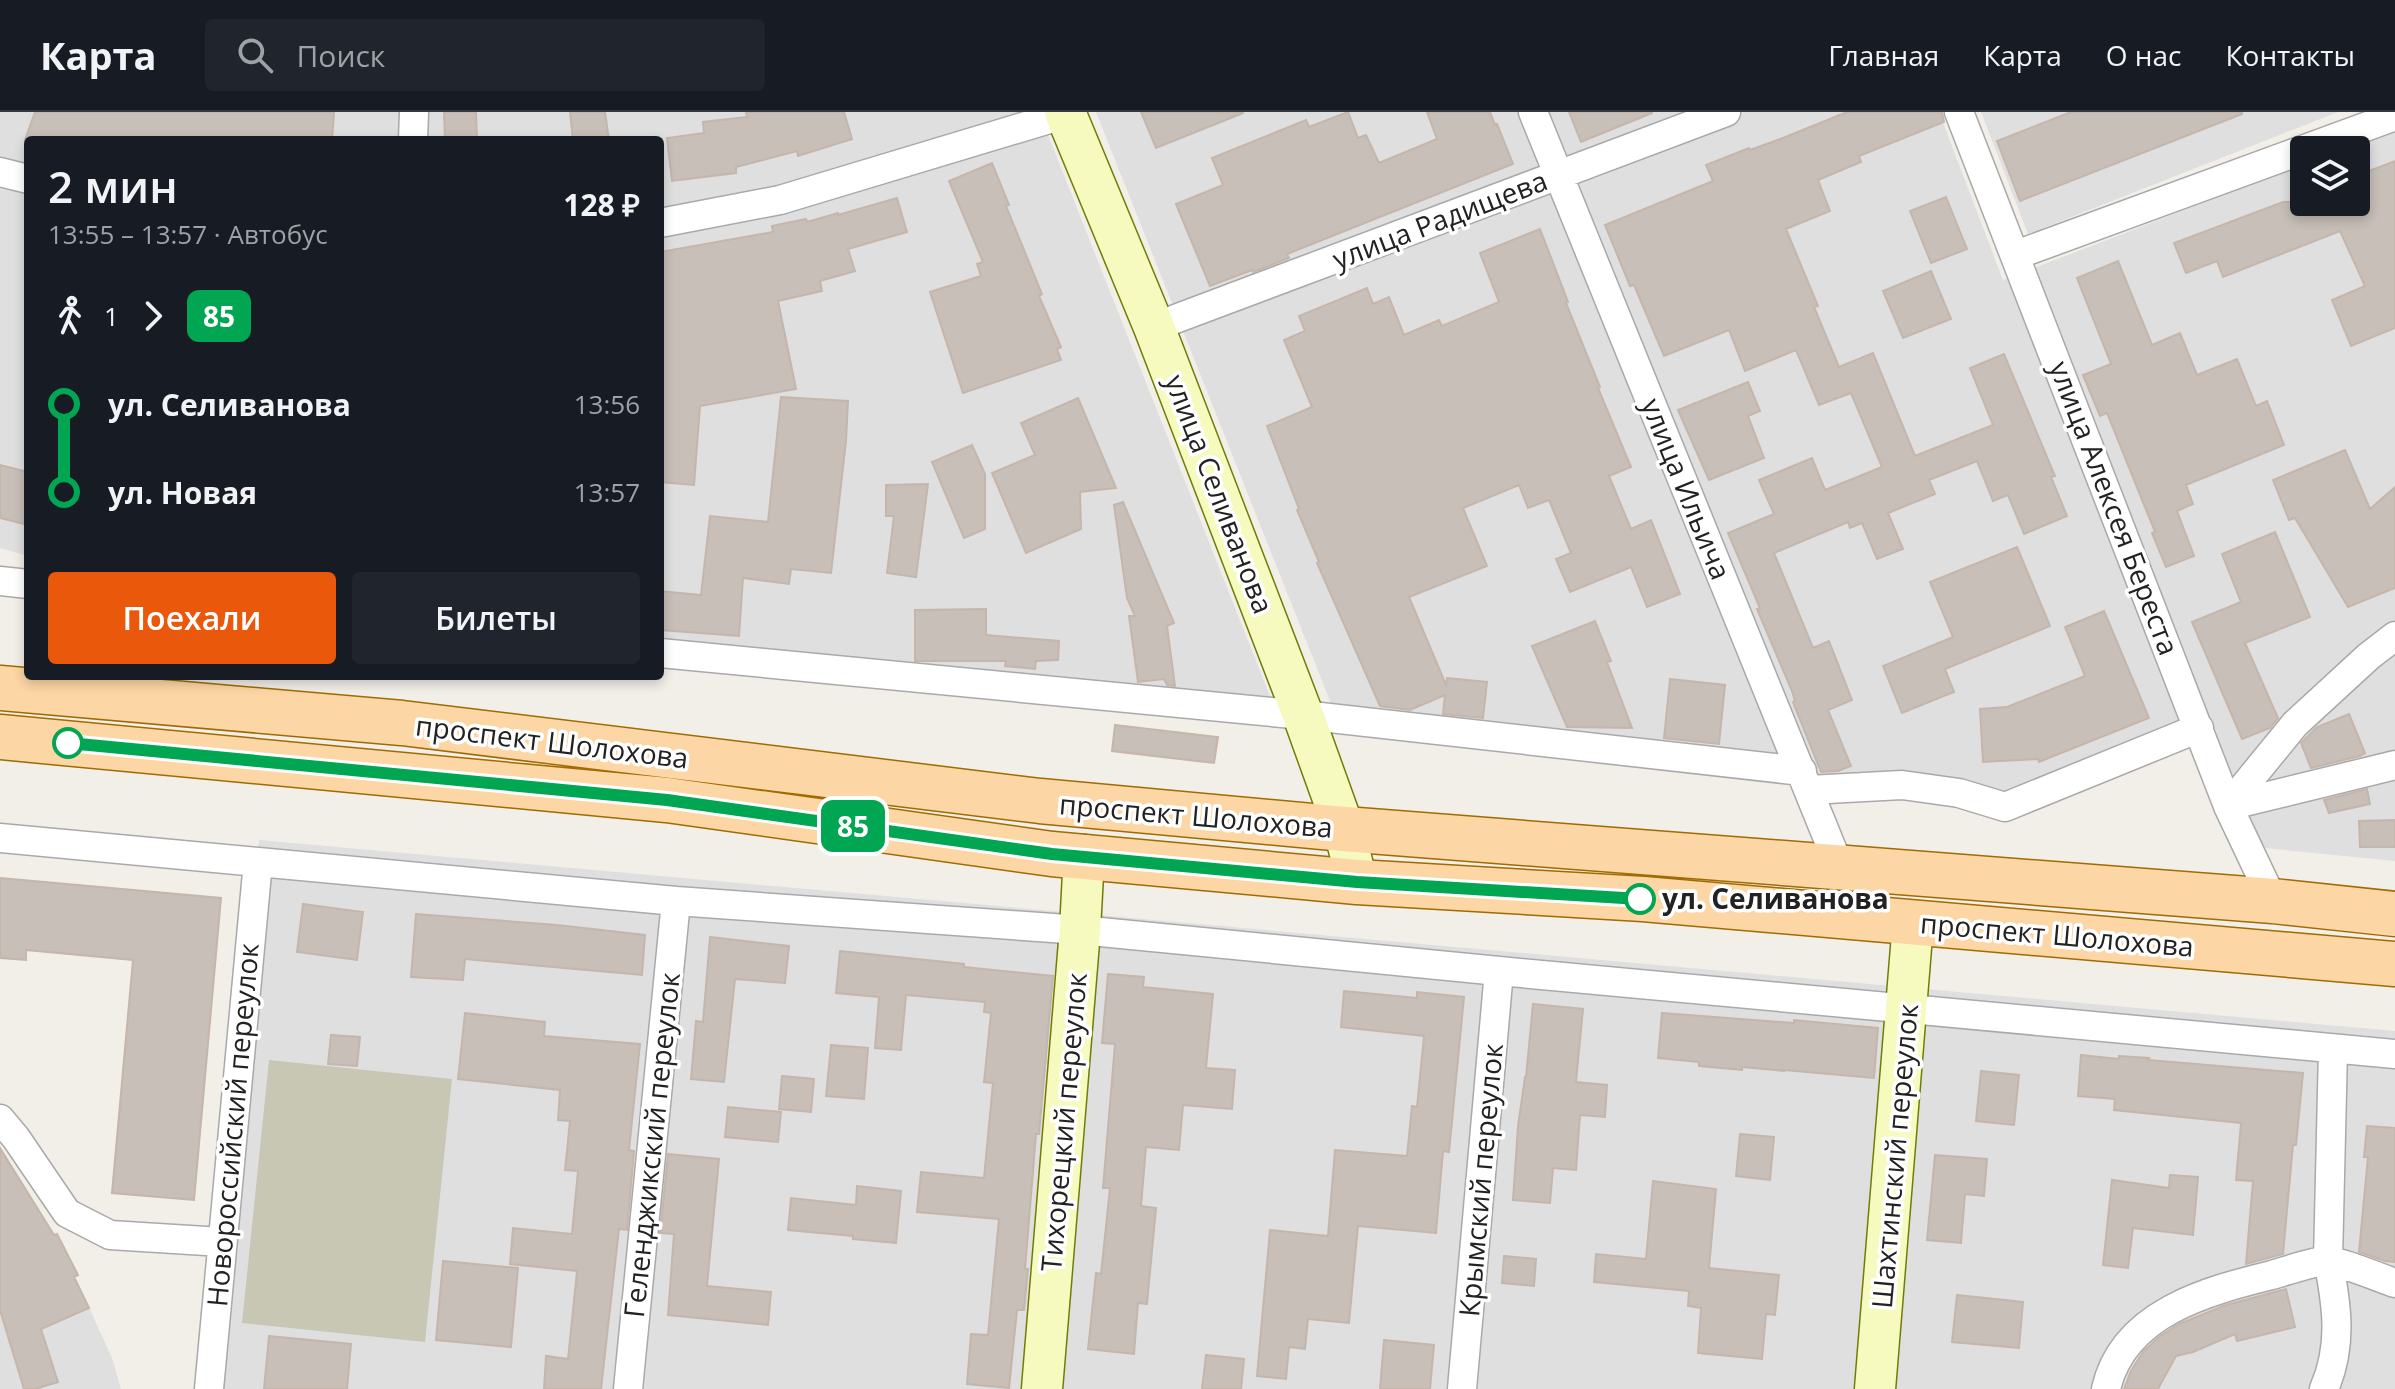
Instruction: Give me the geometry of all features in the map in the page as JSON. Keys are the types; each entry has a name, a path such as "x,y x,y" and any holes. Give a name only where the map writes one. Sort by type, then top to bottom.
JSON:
{"main road":[{"name":"проспект Шолохова","path":"0,688 402,723 1040,801 1344,829 2273,901 2395,914"},
{"name":"проспект Шолохова","path":"0,737 667,800 1034,851 1357,882 1643,899 2395,964"}],"street":[{"path":"413,136 414,112"},
{"name":"улица Ильича","path":"1533,112 1839,866"},
{"name":"улица Радищева","path":"1154,327 1726,112"},
{"name":"улица Алексея Береста","path":"1959,112 2228,806 2273,901"},
{"path":"664,222 780,200 1065,113"},
{"name":"улица Селиванова","path":"1065,113 1154,327 1303,715 1344,829 1357,882"},
{"path":"2016,255 2395,116"},
{"path":"0,172 24,178"},
{"path":"0,581 24,584"},
{"path":"2228,806 2295,724 2395,636"},
{"path":"664,653 1303,715 1806,781 1902,785 1959,793 2005,807 2199,728"},
{"path":"2228,806 2395,765"},
{"path":"0,838 676,901 1080,930 2395,1054"},
{"name":"Тихорецкий переулок","path":"1042,1389 1084,855"},
{"name":"Новороссийский переулок","path":"209,1389 258,862"},
{"name":"Геленджикский переулок","path":"628,1389 676,901"},
{"name":"Шахтинский переулок","path":"1875,1389 1913,923"},
{"name":"Крымский переулок","path":"1462,1389 1499,971"},
{"path":"2324,1389 2334,1367 2336,1326 2335,1295 2328,1260 2333,1049"},
{"path":"0,1119 67,1213 110,1235 222,1242"},
{"path":"2106,1389 2122,1351 2149,1323 2186,1300 2328,1260 2395,1283"}],"shaded area":[{"path":"0,112 1039,112 1279,719 664,645 664,136 24,136 24,555 0,548"},
{"path":"1096,112 1939,112 2003,280 2290,169 2290,216 2370,216 2370,138 2395,128 2395,861 2234,845 2189,739 1987,803 1340,726"},
{"path":"1981,112 2338,112 2028,234"},
{"path":"259,840 2395,1031 2395,1389 207,1389"},
{"path":"269,1060 452,1079 425,1342 242,1323"},
{"path":"0,1151 61,1246 112,1358 121,1389 0,1389"}],"building":[{"path":"35,112 334,112 332,136 26,136"},
{"path":"444,112 476,112 477,136 445,136"},
{"path":"570,112 605,112 608,136 573,136"},
{"path":"746,112 844,112 852,139 798,156 797,151 736,167 736,173 672,181 667,138 704,133 703,122 747,117"},
{"path":"1141,112 1243,112 1243,113 1156,148"},
{"path":"1348,112 1358,138 1366,135 1379,163 1437,139 1427,112 1490,112 1513,164 1287,254 1289,258 1210,286 1176,204 1223,185 1212,158 1306,120 1309,127"},
{"path":"1569,112 1652,112 1652,113 1581,142"},
{"path":"1847,112 1942,112 1944,122 1859,156 1861,162 1818,180 1830,211 1786,229 1839,367 1873,353 1915,456 1993,425 1970,368 2004,354 2055,476 2051,477 2067,516 2024,534 2008,495 1993,501 1977,461 1929,480 1935,494 1888,513 1903,549 1877,559 1862,523 1850,528 1848,522 1774,553 1813,648 1829,641 1852,700 1828,710 1851,766 1821,772 1793,702 1792,691 1757,609 1760,608 1728,533 1774,514 1759,480 1812,458 1825,490 1882,467 1851,393 1819,405 1796,350 1745,371 1729,330 1664,356 1605,225 1713,181 1706,165"},
{"path":"2071,112 2242,114 2020,201 1997,141"},
{"path":"2395,161 2395,328 2351,346 2332,300 2365,286 2340,231 2223,277 2217,261 2186,273 2174,243 2283,202 2290,202 2290,216 2370,216 2370,171"},
{"path":"992,163 1042,294 1039,296 1061,347 1057,349 1061,360 963,393 930,292 981,276 977,264 983,262 949,181"},
{"path":"1946,197 1967,249 1931,263 1910,211"},
{"path":"897,198 907,232 848,249 855,271 820,281 822,291 778,301 796,389 700,406 694,485 664,482 664,251 773,232 772,226 838,215"},
{"path":"1540,229 1598,388 1631,467 1609,476 1631,529 1651,520 1680,594 1647,607 1631,567 1570,592 1556,559 1571,553 1549,500 1528,508 1519,485 1463,508 1487,566 1409,597 1446,685 1447,678 1487,682 1483,718 1443,714 1445,695 1410,710 1380,706 1317,563 1267,426 1312,407 1284,340 1305,331 1299,316 1367,288 1373,304 1389,297 1404,335 1439,320 1442,326 1499,302 1480,253"},
{"path":"2118,261 2152,345 2180,333 2197,375 2237,359 2256,406 2267,401 2284,445 2186,485 2193,504 2177,511 2194,556 2166,567 2107,413 2100,416 2083,375 2111,364 2077,278"},
{"path":"1931,271 1951,319 1903,338 1883,291"},
{"path":"1748,382 1760,411 1748,416 1764,458 1709,480 1678,410"},
{"path":"781,397 848,401 831,573 791,569 789,584 743,578 739,636 664,630 664,591 701,595 710,516 768,522"},
{"path":"1078,398 1116,488 1080,492 1081,529 1026,553 992,473 1035,455 1021,423"},
{"path":"972,445 985,474 985,529 964,538 932,462"},
{"path":"2345,450 2370,509 2395,487 2395,588 2348,607 2295,518 2289,520 2273,480"},
{"path":"0,465 24,471 24,524 0,518"},
{"path":"928,484 916,577 887,573 894,516 886,516 886,485"},
{"path":"1123,502 1174,623 1167,626 1175,686 1167,685 1164,679 1138,682 1129,616 1135,616 1127,598 1114,505"},
{"path":"2275,532 2310,617 2245,643 2278,718 2270,728 2242,739 2192,622 2241,602 2222,554"},
{"path":"2017,547 2050,626 1945,669 1954,692 1902,713 1883,666 1953,637 1930,582"},
{"path":"986,609 986,635 1059,641 1058,660 1036,661 1035,669 1005,666 1006,661 915,661 915,610"},
{"path":"2104,611 2149,718 2039,762 2038,759 1983,762 1980,709 2007,707 2085,676 2065,627"},
{"path":"1595,621 1632,728 1567,727 1532,646"},
{"path":"1670,679 1725,685 1719,744 1664,738"},
{"path":"2349,714 2365,753 2311,768 2301,743 2317,727"},
{"path":"1115,725 1218,737 1214,763 1112,751"},
{"path":"2367,789 2370,804 2329,813 2324,800"},
{"path":"2395,820 2395,847 2360,847 2359,821"},
{"path":"0,878 221,898 194,1200 112,1193 133,960 26,950 26,960 0,958"},
{"path":"303,904 363,912 357,960 297,952"},
{"path":"416,914 645,935 642,975 465,959 463,980 411,977"},
{"path":"710,937 789,946 785,983 735,979 724,1082 691,1079 696,1021 703,1022"},
{"path":"840,951 1053,976 1039,1134 1036,1134 1024,1310 1017,1310 1009,1388 967,1384 971,1334 988,1335 999,1219 917,1212 921,1172 984,1178 993,1083 984,1082 991,1013 984,1012 985,1002 906,995 901,1050 875,1048 879,997 836,993"},
{"path":"1108,974 1144,977 1143,987 1213,994 1206,1068 1235,1070 1232,1109 1183,1105 1179,1150 1146,1147 1141,1206 1156,1208 1147,1304 1138,1303 1134,1354 1088,1349 1096,1273 1101,1274 1110,1188 1103,1188 1115,1044 1102,1043"},
{"path":"1344,991 1417,998 1417,992 1464,997 1449,1152 1443,1151 1436,1233 1358,1226 1349,1323 1308,1319 1305,1349 1289,1347 1286,1379 1257,1376 1270,1230 1328,1236 1335,1150 1407,1156 1412,1106 1417,1107 1424,1036 1341,1027"},
{"path":"1533,1004 1583,1009 1576,1082 1607,1085 1605,1117 1580,1115 1576,1170 1553,1168 1550,1203 1513,1200 1518,1126"},
{"path":"465,1013 545,1022 544,1036 640,1044 629,1150 634,1151 627,1230 619,1229 601,1389 544,1389 546,1356 568,1359 577,1271 510,1264 513,1228 572,1234 578,1171 565,1170 570,1121 558,1120 560,1090 458,1079"},
{"path":"1662,1013 1878,1028 1874,1078 1742,1067 1742,1070 1658,1058"},
{"path":"331,1035 360,1037 357,1066 328,1064"},
{"path":"831,1045 868,1048 864,1099 826,1096"},
{"path":"2081,1055 2149,1058 2303,1073 2283,1254 2246,1264 2253,1181 2236,1180 2241,1123 2114,1110 2115,1099 2078,1096"},
{"path":"1981,1071 2019,1075 2014,1125 1976,1121"},
{"path":"782,1076 814,1079 811,1112 779,1109"},
{"path":"728,1107 781,1112 778,1142 725,1137"},
{"path":"2367,1126 2395,1128 2395,1262 2359,1252 2368,1157 2364,1157"},
{"path":"1740,1134 1774,1137 1770,1180 1736,1176"},
{"path":"0,1148 54,1235 57,1234 78,1275 74,1277 89,1308 41,1329 58,1382 35,1389 24,1389 0,1310"},
{"path":"668,1154 719,1159 707,1286 771,1292 768,1325 668,1315 674,1234 660,1233"},
{"path":"1935,1155 1987,1159 1984,1196 1965,1194 1961,1243 1927,1240"},
{"path":"2170,1175 2198,1177 2193,1235 2133,1228 2128,1268 2103,1265 2112,1180 2169,1188"},
{"path":"1653,1181 1716,1189 1709,1268 1779,1275 1775,1315 1766,1314 1762,1359 1698,1353 1701,1308 1688,1306 1689,1291 1594,1282 1596,1254 1646,1259"},
{"path":"857,1186 901,1191 896,1243 788,1230 791,1198 856,1205"},
{"path":"1504,1256 1536,1259 1534,1286 1502,1283"},
{"path":"443,1261 518,1268 511,1347 436,1340"},
{"path":"2286,1289 2295,1327 2237,1341 2235,1334 2176,1356 2158,1389 2124,1389 2143,1352 2179,1324 2226,1305"},
{"path":"1957,1295 2023,1302 2019,1348 1952,1342"},
{"path":"269,1336 351,1344 347,1389 264,1389"},
{"path":"1384,1340 1434,1345 1430,1389 1380,1389"},
{"path":"1206,1355 1244,1359 1241,1389 1202,1389"}],"bus line":[{"name":"85","path":"68,743 667,800 1052,854 1357,882 1640,899"}],"place":[{"name":"ул. Селиванова","path":"1640,899"}]}
